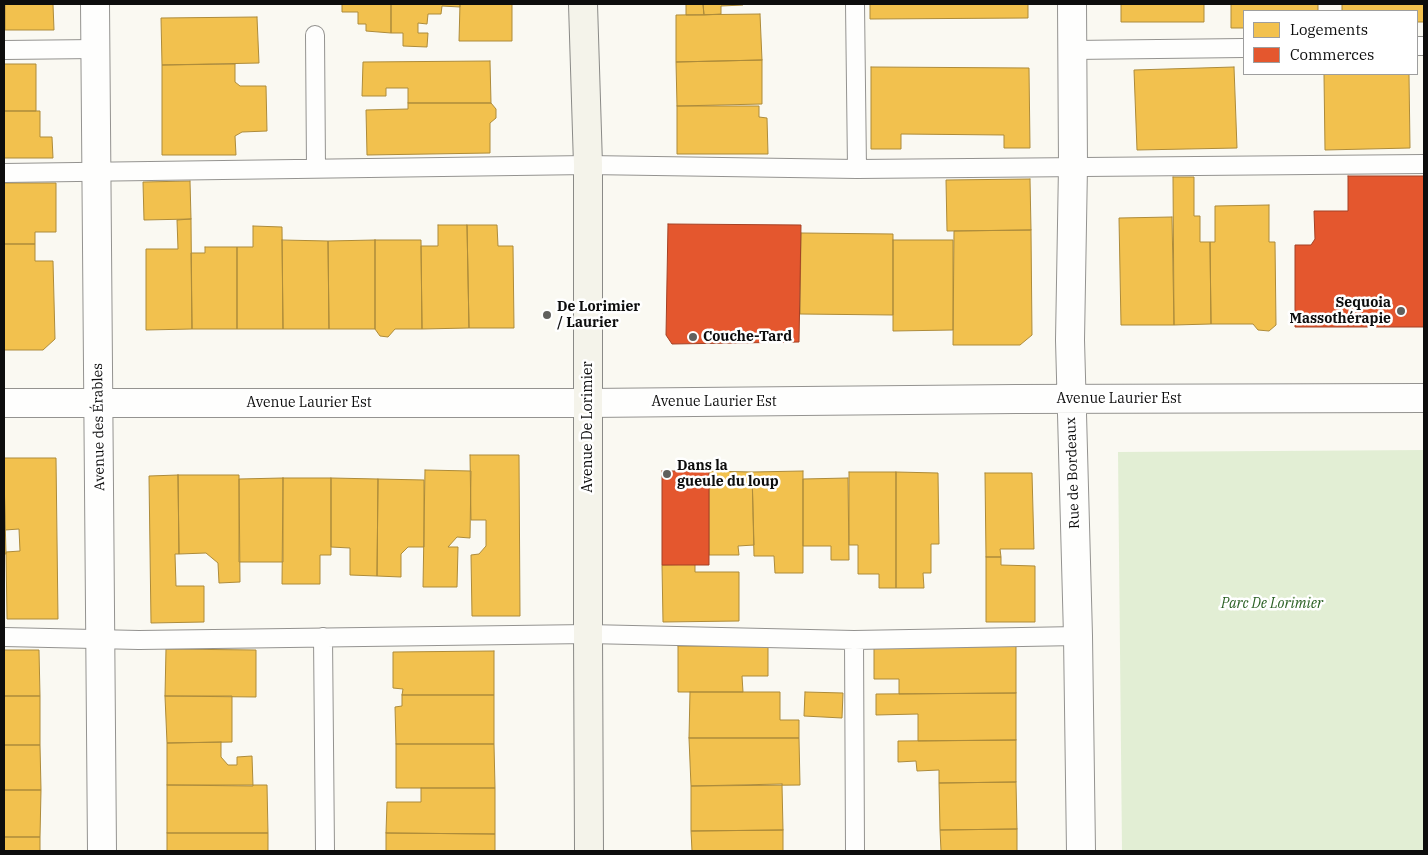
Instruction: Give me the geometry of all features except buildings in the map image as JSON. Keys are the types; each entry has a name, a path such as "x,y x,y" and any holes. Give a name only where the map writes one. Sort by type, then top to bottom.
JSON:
{"main road":[{"name":"Avenue De Lorimier","path":"583,4 588,166 590,851"}],"street":[{"name":"Avenue des Érables","path":"95,4 102,851"},
{"name":"Rue de Bordeaux","path":"1072,4 1073,166 1070,340 1078,636 1081,851"},
{"name":"Avenue Laurier Est","path":"4,403 588,403 1424,398"}],"lane":[{"path":"855,4 857,169"},
{"path":"315,35 316,168"},
{"path":"1073,50 1243,48"},
{"path":"4,50 95,49"},
{"path":"4,173 588,166 857,169 1424,164"},
{"path":"4,637 101,639 588,634 854,640 1078,636"},
{"path":"324,637 324,851"},
{"path":"854,640 855,851"}],"green space":[{"name":"Parc De Lorimier","path":"1424,450 1424,851 1122,851 1118,452"}],"place":[{"name":"Sequoia Massothérapie","path":"1401,311"},
{"name":"De Lorimier / Laurier","path":"547,315"},
{"name":"Couche-Tard","path":"693,337"},
{"name":"Dans la gueule du loup","path":"667,474"}]}
